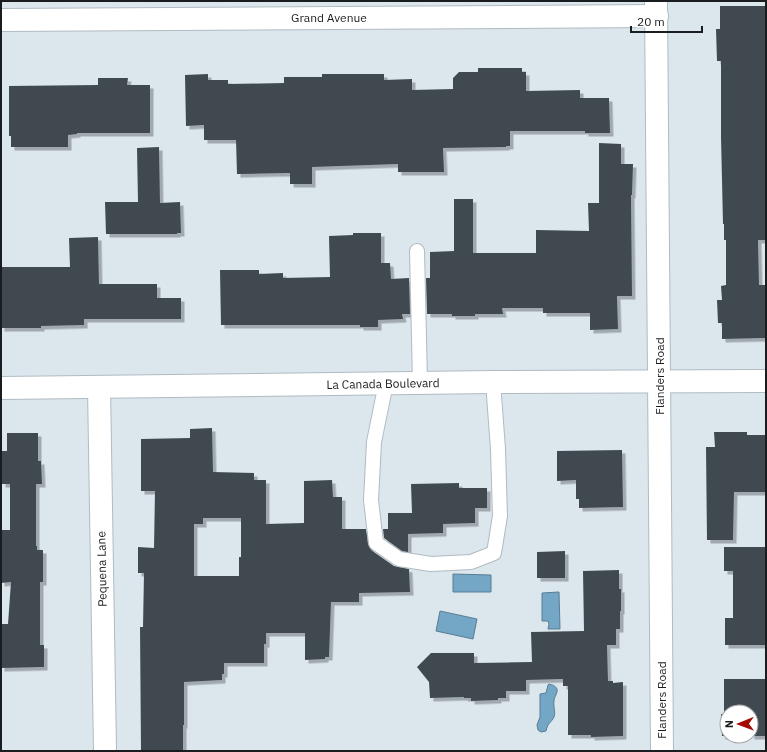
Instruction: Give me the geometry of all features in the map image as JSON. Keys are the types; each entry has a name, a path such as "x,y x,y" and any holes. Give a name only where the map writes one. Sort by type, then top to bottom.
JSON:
{"street":[{"name":"Grand Avenue","path":"1,20 657,9"},
{"name":"Flanders Road","path":"657,9 662,751"},
{"name":"La Canada Boulevard","path":"1,388 493,382 766,381"},
{"name":"Pequena Lane","path":"99,387 105,751"}],"lane":[{"path":"417,251 420,383"},
{"path":"386,384 374,442 371,500 376,543 399,560 431,564 471,562 494,553 500,516 498,449 493,382"}],"water":[{"path":"453,574 491,575 491,592 453,592"},
{"path":"559,592 560,629 548,629 548,621 542,621 542,593"},
{"path":"440,611 477,619 473,639 436,631"},
{"path":"549,684 557,689 554,700 555,715 546,731 541,732 538,730 537,725 540,717 540,694 546,693"}],"building":[{"path":"720,6 766,6 766,240 758,240 759,285 766,285 766,338 722,339 722,323 718,323 717,300 722,300 721,286 726,285 726,240 724,240 723,224 721,137 721,61 717,61 716,29 720,29"},
{"path":"478,68 522,68 522,72 526,72 526,91 580,90 580,98 609,98 610,133 585,133 585,131 510,131 510,146 443,148 444,172 398,172 398,164 312,167 312,184 290,184 290,173 237,174 236,140 204,140 204,125 186,126 185,75 208,74 208,80 228,80 228,84 284,83 284,77 322,77 322,74 384,74 384,80 412,79 412,90 453,89 453,78 459,72 478,72"},
{"path":"98,78 128,78 127,85 150,85 150,133 77,133 68,135 68,147 11,147 11,136 9,136 9,86 98,85"},
{"path":"599,143 621,144 621,164 633,164 631,195 632,296 617,296 618,329 590,330 590,313 543,313 543,308 502,308 503,314 475,314 475,316 427,314 426,278 430,278 430,252 454,251 454,199 473,199 473,253 536,253 536,230 589,231 588,203 599,203"},
{"path":"159,147 160,203 180,202 181,233 106,234 105,202 138,202 137,148"},
{"path":"353,233 381,233 381,263 390,263 391,279 409,278 410,314 402,314 403,319 378,320 378,327 360,327 360,325 221,325 220,270 259,270 259,274 283,273 283,278 330,277 329,236 353,235"},
{"path":"98,237 99,284 157,284 157,298 181,298 181,319 84,319 84,325 41,326 41,328 1,328 1,267 70,267 69,238"},
{"path":"212,428 213,472 254,473 254,480 266,480 266,524 304,523 304,481 332,480 333,497 342,497 342,529 366,529 368,544 371,550 394,566 409,569 410,592 359,593 359,602 331,602 329,657 325,657 325,659 305,660 305,633 266,633 266,644 264,644 264,663 224,663 224,674 222,674 222,680 184,682 183,751 141,751 140,627 143,627 144,573 138,573 138,547 154,548 155,491 141,491 141,439 190,438 190,429","holes":["203,518 241,518 241,557 239,557 239,576 194,576 194,524 203,524"]},
{"path":"714,432 747,432 747,435 766,435 766,492 734,492 733,540 707,540 706,447 715,447"},
{"path":"7,433 38,433 38,461 41,461 42,484 36,484 36,546 37,550 43,550 43,582 40,582 40,645 44,645 44,667 1,668 1,624 8,624 11,582 1,583 1,530 10,530 10,484 2,484 2,451 7,451"},
{"path":"622,450 623,507 579,508 579,499 576,499 576,480 557,481 557,451"},
{"path":"459,483 459,488 487,488 487,508 475,508 475,523 443,524 443,533 408,534 408,552 402,551 384,538 383,529 388,529 388,513 412,513 411,484"},
{"path":"724,547 766,547 766,645 725,645 725,618 733,618 733,571 724,571"},
{"path":"565,551 565,578 537,578 537,552"},
{"path":"619,570 619,589 621,589 620,629 616,629 616,645 607,645 608,681 613,681 613,683 623,682 623,736 591,737 591,735 568,735 568,686 563,686 563,679 526,680 526,691 506,691 506,698 498,698 498,700 471,701 471,698 464,697 430,698 429,682 417,667 431,653 474,653 474,663 532,662 531,632 584,631 583,571"},
{"path":"724,679 766,679 766,736 759,736 759,704 724,704"}]}
